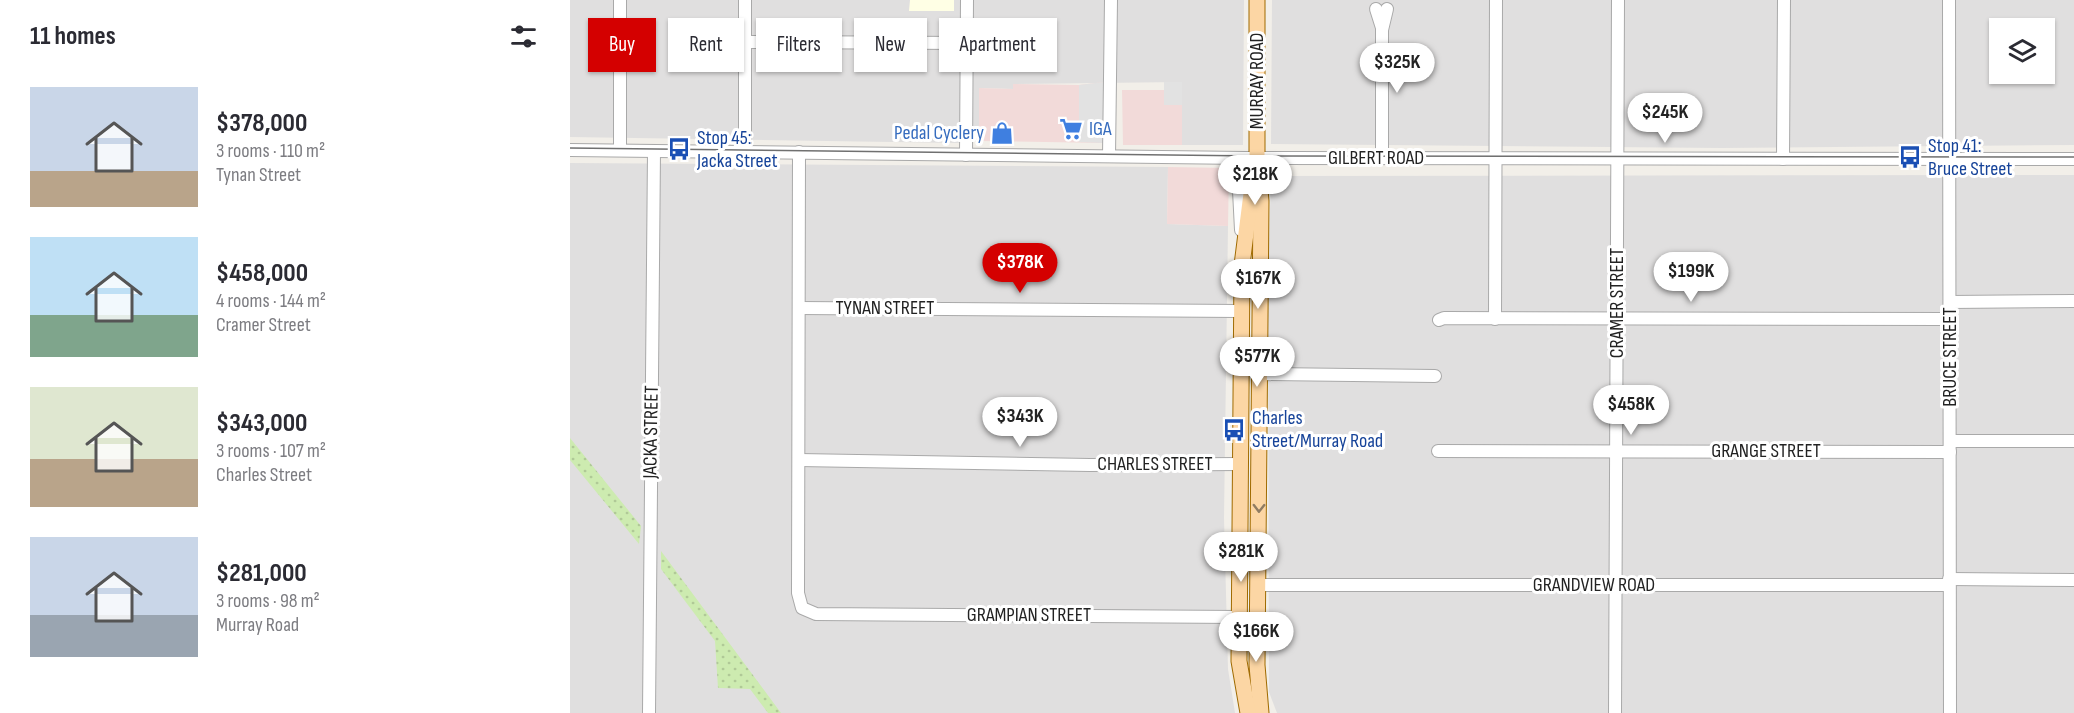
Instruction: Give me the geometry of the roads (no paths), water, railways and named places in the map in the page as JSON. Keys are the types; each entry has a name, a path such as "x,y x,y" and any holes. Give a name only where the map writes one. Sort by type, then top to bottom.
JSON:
{"main road":[{"name":"MURRAY ROAD","path":"1257,0 1257,160 1261,201 1257,617 1261,713"},
{"name":"MURRAY ROAD","path":"1248,713 1240,677 1241,311 1242,264 1257,160"},
{"name":"TYNAN STREET","path":"1241,311 1260,312"},
{"path":"1241,374 1261,374"},
{"name":"CHARLES STREET","path":"1240,464 1259,464"},
{"name":"GRANDVIEW ROAD","path":"1240,585 1257,585"},
{"name":"GRAMPIAN STREET","path":"1239,617 1257,617"}],"street":[{"path":"620,0 620,150"},
{"path":"745,0 745,152"},
{"path":"968,0 968,18"},
{"path":"1109,156 1111,0"},
{"path":"1496,0 1496,319"},
{"name":"CRAMER STREET","path":"1615,713 1618,0"},
{"path":"1784,159 1785,0"},
{"name":"BRUCE STREET","path":"1949,0 1950,713"},
{"path":"1382,9 1382,158"},
{"path":"745,42 939,43"},
{"path":"966,155 967,72"},
{"name":"GILBERT ROAD","path":"570,150 1109,156 1257,160 1382,158 2074,159"},
{"name":"JACKA STREET","path":"649,713 654,151"},
{"path":"799,152 799,460"},
{"path":"1232,158 1239,181 1242,264"},
{"path":"1950,302 2074,302"},
{"name":"TYNAN STREET","path":"799,308 1241,311"},
{"path":"1439,320 1950,319"},
{"path":"1261,374 1436,376"},
{"name":"GRANGE STREET","path":"1438,451 1950,446 2074,441"},
{"name":"CHARLES STREET","path":"799,460 1090,465 1240,464"},
{"name":"GRAMPIAN STREET","path":"799,460 798,592 802,608 816,614 1239,617"},
{"name":"GRANDVIEW ROAD","path":"1257,585 1617,586 2074,580"}],"tram line":[{"path":"570,148 1257,156 2074,157"}],"place":[{"name":"IGA","path":"1071,129"},
{"name":"Pedal Cyclery","path":"1002,133"},
{"name":"Stop 45: Jacka Street","path":"679,149"},
{"name":"Stop 41: Bruce Street","path":"1910,157"},
{"name":"Charles Street/Murray Road","path":"1234,430"}]}
